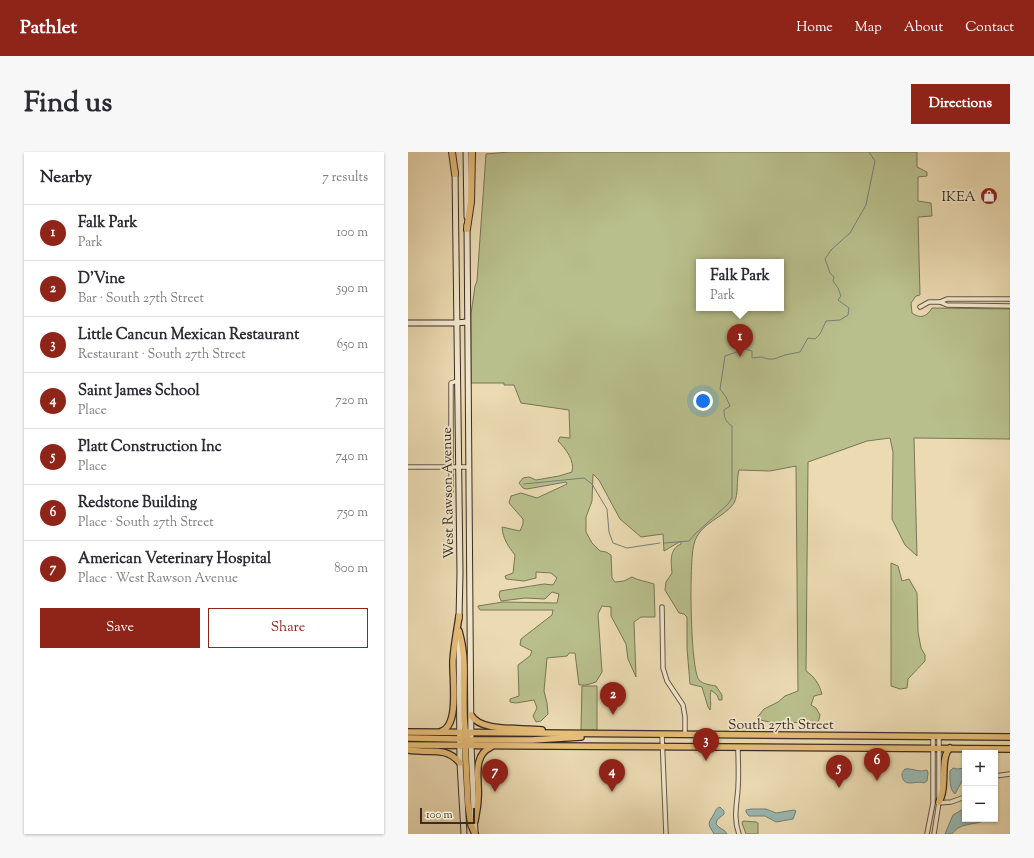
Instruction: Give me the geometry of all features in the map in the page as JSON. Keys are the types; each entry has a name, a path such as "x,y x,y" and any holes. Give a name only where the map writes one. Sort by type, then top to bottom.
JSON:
{"highway":[{"path":"452,152 455,174"},
{"path":"467,229 471,202 472,152"}],"main road":[{"name":"West Rawson Avenue","path":"455,152 460,573 459,631"},
{"name":"West Rawson Avenue","path":"466,152 471,715 466,739 475,834"},
{"path":"408,323 467,322"},
{"path":"460,573 470,573"},
{"path":"439,732 448,726 452,714 453,661 459,616"},
{"path":"459,631 462,640 464,665 468,804 471,825 475,834"},
{"path":"471,715 477,722 495,728 530,728 562,733"},
{"name":"South 27th Street","path":"408,732 439,732 493,746 1010,749"},
{"name":"South 27th Street","path":"408,745 460,746 466,739 562,733 1010,737"},
{"path":"408,738 532,740 580,737 594,734"},
{"path":"460,746 464,834"},
{"path":"474,821 478,798 477,774 479,763 484,752 493,746"},
{"path":"937,803 942,797 945,779 945,757 950,748"},
{"path":"408,750 446,752 454,756 460,763"}],"street":[{"path":"920,307 929,302 940,302 947,299 1010,300"},
{"path":"940,302 947,305 1010,306"},
{"path":"451,491 451,383 457,381"},
{"path":"408,467 468,467"},
{"path":"662,606 663,668 667,681 683,705 685,735"},
{"path":"662,735 666,834"},
{"path":"927,834 937,803 933,737"},
{"path":"934,834 937,803 939,737"},
{"path":"738,747 738,786 735,820 739,834"},
{"path":"998,776 1010,774"},
{"path":"937,803 951,802 962,798"}],"green space":[{"path":"509,152 917,152 917,167 927,172 927,176 918,177 918,201 931,203 932,216 918,217 920,295 916,296 911,303 912,313 918,316 923,316 926,315 932,308 1010,309 1010,439 914,438 917,556 905,545 892,519 893,452 890,438 867,441 808,462 806,671 816,681 822,694 814,696 811,705 816,708 820,715 818,723 769,722 756,719 764,709 778,702 785,696 798,691 796,466 770,471 739,470 736,499 734,503 730,508 701,531 694,544 691,570 691,614 696,671 699,680 716,686 722,695 722,700 719,700 717,695 711,690 710,710 702,687 690,684 687,648 687,617 684,614 679,613 665,590 666,582 672,573 671,560 673,552 677,546 681,544 681,541 664,551 663,534 641,537 620,519 599,480 593,474 592,501 586,517 586,532 592,543 600,551 611,555 612,578 615,582 624,581 632,577 654,584 655,617 641,617 634,622 636,677 628,659 626,644 611,616 611,607 602,606 598,614 602,672 596,682 586,685 579,685 575,653 569,653 567,656 547,658 544,691 548,714 541,721 536,722 533,716 537,708 534,700 516,703 510,702 510,699 519,696 518,665 530,656 532,651 520,645 521,639 552,615 553,610 480,610 478,606 503,602 557,603 559,594 552,592 545,599 525,598 501,601 499,595 500,591 544,584 553,585 557,578 551,573 536,572 536,578 524,581 506,579 505,576 513,573 515,555 506,542 502,527 520,531 523,524 523,519 509,503 511,496 521,493 537,498 567,484 566,482 527,489 523,488 519,483 523,478 529,477 536,480 572,472 573,468 571,459 558,441 560,437 570,438 569,410 521,403 514,385 504,385 504,383 471,383 471,314 477,281 486,154"},
{"path":"891,563 898,566 902,581 909,579 917,593 918,632 921,648 925,655 925,661 908,679 907,688 900,689 891,686"},
{"path":"582,686 597,686 597,730 581,730"},
{"path":"743,821 758,823 758,834 746,834 742,823"}],"water":[{"path":"953,768 962,768 962,781 955,794 951,787 950,771"},
{"path":"905,769 921,771 927,770 927,781 924,783 907,783 902,776"},
{"path":"720,807 724,811 724,814 717,820 716,824 727,834 714,834 709,824 716,810"},
{"path":"766,809 776,813 796,811 793,819 776,822 765,816 749,816 746,810"},
{"path":"962,810 962,822 980,822 962,826 955,830 952,834 945,834 953,815"}],"waterway":[{"path":"664,543 689,541 728,504 732,498 732,426 728,423 724,415 724,410 730,406 720,389 725,356 745,349 752,351 752,358 761,357 768,359 774,359 800,352 808,338 815,339 820,334 826,321 840,320 848,315 849,308 838,300 841,296 833,281 834,277 830,273 825,259 831,250 850,233 866,205 875,161 869,152"},
{"path":"524,484 584,478 592,484 607,509 609,532 613,543 627,548 660,543"}],"place":[{"name":"IKEA","path":"989,196"},
{"name":"Falk Park","path":"740,357"},
{"name":"D'Vine","path":"613,715"},
{"name":"Little Cancun Mexican Restaurant","path":"706,761"},
{"name":"Redstone Building","path":"877,781"},
{"name":"Platt Construction Inc","path":"839,788"},
{"name":"American Veterinary Hospital","path":"495,792"},
{"name":"Saint James School","path":"612,792"}]}
